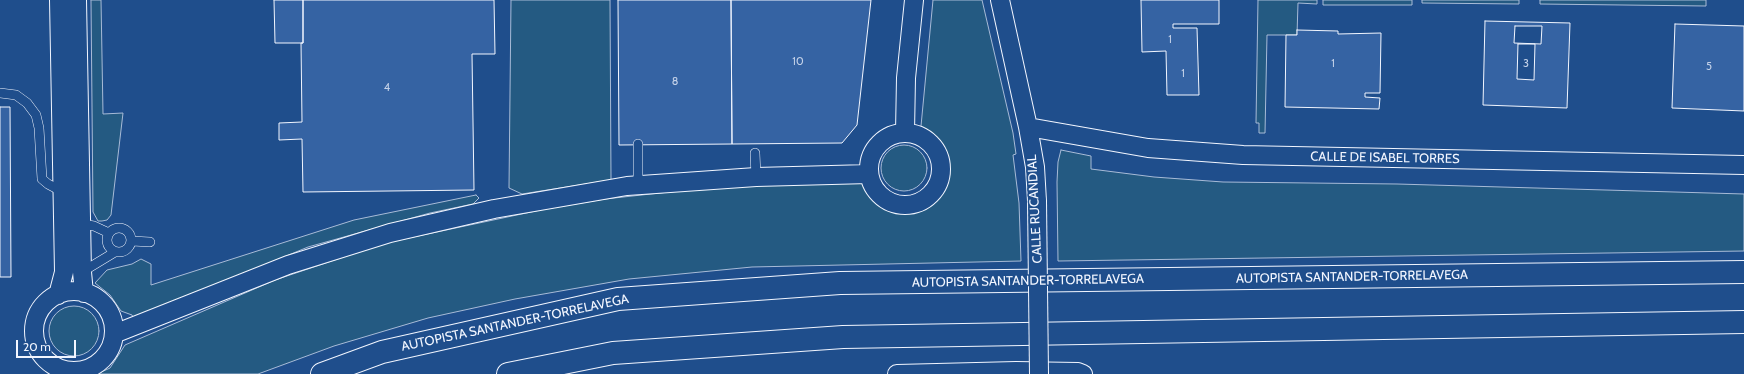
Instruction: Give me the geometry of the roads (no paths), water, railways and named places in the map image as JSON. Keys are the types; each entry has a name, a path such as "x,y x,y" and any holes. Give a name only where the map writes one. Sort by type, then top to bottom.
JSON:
{"highway":[{"name":"AUTOPISTA SANTANDER-TORRELAVEGA","path":"322,374 382,352 618,299 840,283 1744,272"},
{"path":"508,374 613,353 843,337 1744,322"}],"street":[{"path":"58,295 64,272 59,0"},
{"path":"77,0 82,272 84,293"},
{"path":"905,132 906,78 914,0"},
{"name":"CALLE RUCANDIAL","path":"1000,0 1028,127 1035,167 1037,201 1039,374"},
{"name":"CALLE DE ISABEL TORRES","path":"1028,127 1148,148 1243,155 1744,165"},
{"path":"905,132 924,137 932,143 939,156 942,170 940,180 930,196 912,205 893,203 877,192 869,174 869,161 874,150 882,140 893,134 905,132"},
{"path":"114,334 288,265 390,233 494,209 638,186 756,177 869,174"},
{"path":"70,292 84,293 95,298 108,311 113,322 114,334 111,347 107,354 91,367 70,371 50,363 38,347 35,327 42,308 58,295 70,292"},
{"path":"897,374 1016,371 1078,372 1083,374"}],"lane":[{"path":"0,93 16,95 27,104 36,115 39,128 42,179 63,192"},
{"path":"638,144 638,186"},
{"path":"755,153 756,177"},
{"path":"82,224 94,226 109,233"},
{"path":"115,252 107,244 109,233 114,229 122,228 128,231 132,241"},
{"path":"132,241 150,242"},
{"path":"82,272 115,252 126,250 132,241"}]}
